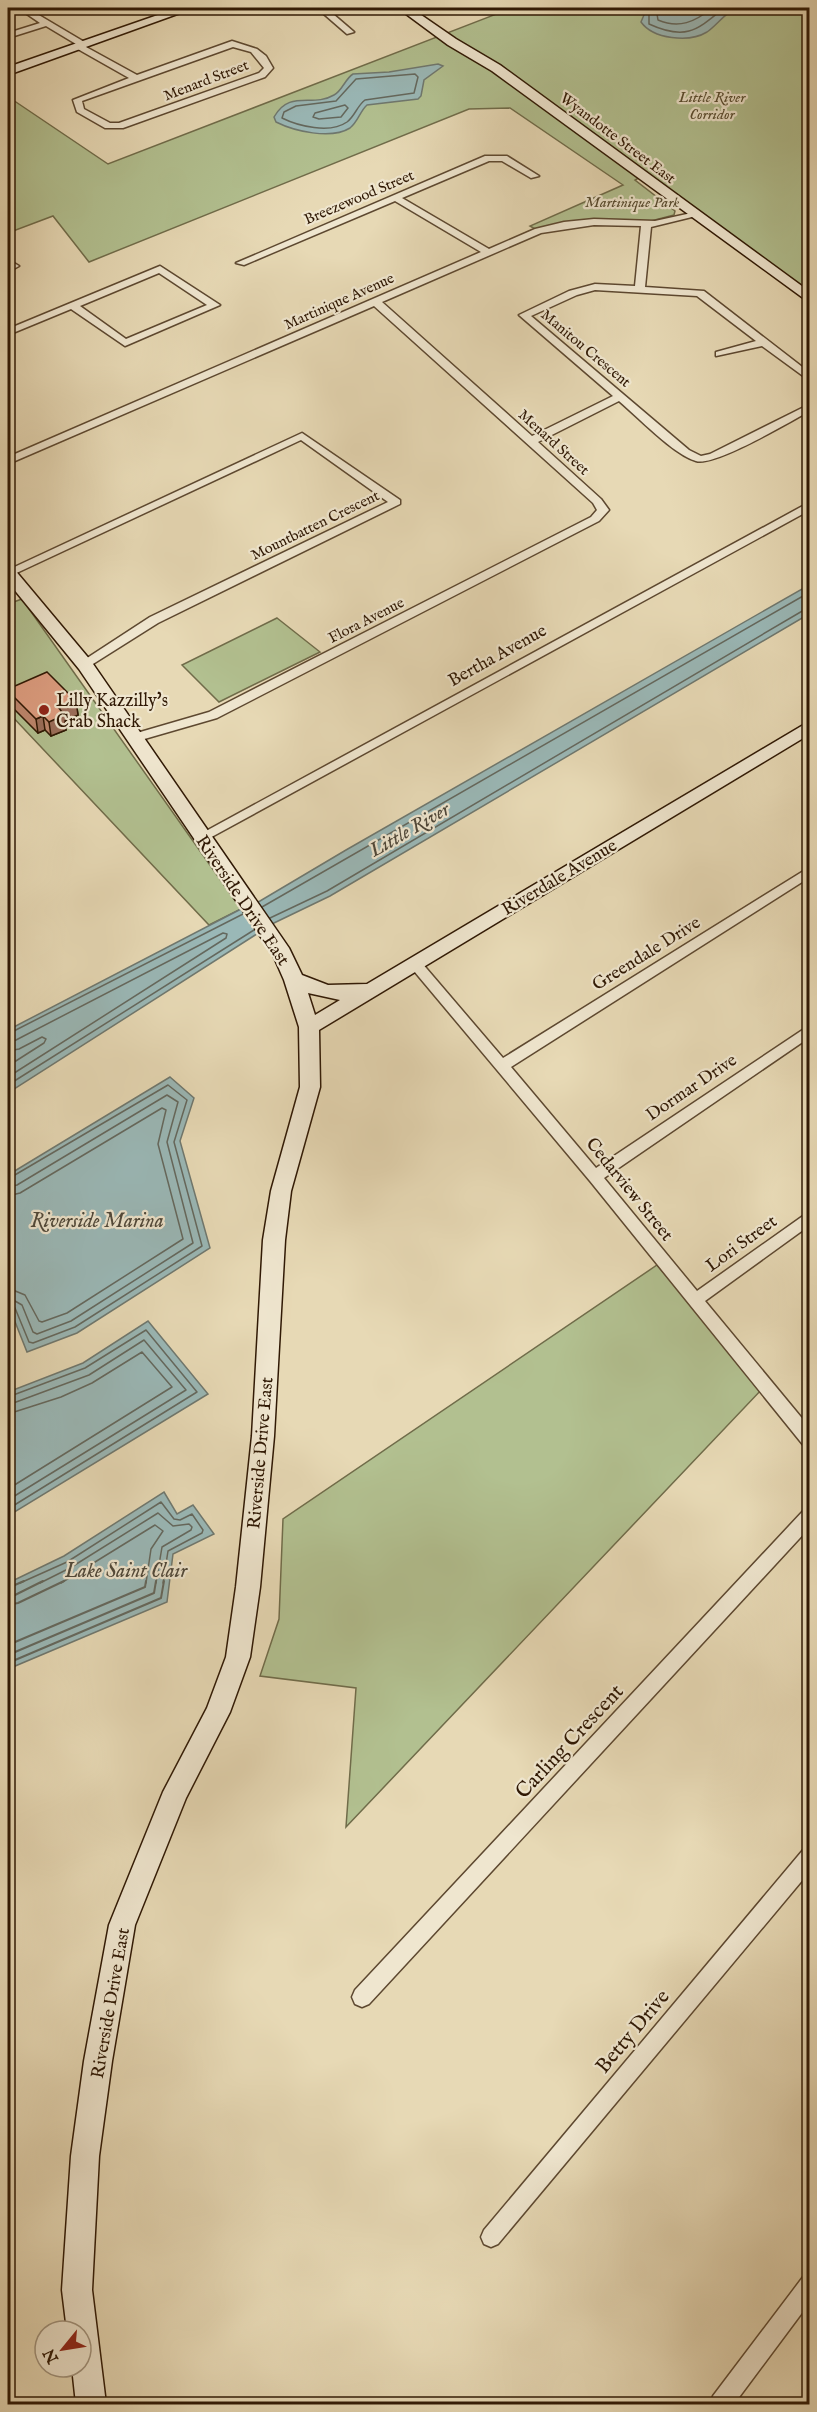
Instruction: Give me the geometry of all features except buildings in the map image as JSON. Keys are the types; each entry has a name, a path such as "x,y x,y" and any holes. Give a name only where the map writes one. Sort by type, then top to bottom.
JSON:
{"main road":[{"path":"8,71 188,8"},
{"name":"Wyandotte Street East","path":"404,8 452,42 496,68 810,299"},
{"name":"Riverside Drive East","path":"8,573 85,665 282,952 294,980 309,1027 310,1087 281,1191 274,1240 266,1382 248,1587 238,1657 218,1712 176,1792 122,1924 98,2061 85,2156 77,2290 91,2404"},
{"name":"Riverdale Avenue","path":"309,1027 416,965 473,928 810,726"},
{"path":"294,980 325,993 339,994 376,987"},
{"path":"266,1382 283,1324 287,1256"}],"street":[{"path":"22,8 135,78"},
{"path":"321,8 350,32"},
{"path":"8,36 47,22"},
{"name":"Menard Street","path":"232,44 252,48 268,68 262,75 130,124 108,126 80,110 76,100 135,78 232,44"},
{"name":"Breezewood Street","path":"241,263 488,158 504,158 534,176"},
{"path":"396,198 487,252"},
{"name":"Martinique Avenue","path":"8,461 537,231 594,222 646,225 693,214"},
{"path":"640,289 646,225"},
{"path":"8,332 72,305 160,269 215,305 125,343 72,305"},
{"name":"Manitou Crescent","path":"810,378 700,293 595,287 573,293 524,315 685,452 699,459 713,458 810,407"},
{"name":"Menard Street","path":"376,302 597,501 603,510"},
{"path":"720,354 763,342"},
{"path":"531,441 620,397"},
{"name":"Mountbatten Crescent","path":"8,573 302,436 396,502 154,620 85,665"},
{"name":"Bertha Avenue","path":"201,837 810,505"},
{"name":"Flora Avenue","path":"134,738 213,715 584,525 595,519 603,510"},
{"name":"Greendale Drive","path":"502,1066 810,871"},
{"name":"Cedarview Street","path":"416,965 595,1177 810,1442"},
{"name":"Dormar Drive","path":"595,1177 810,1030"},
{"name":"Lori Street","path":"695,1300 810,1217"},
{"name":"Carling Crescent","path":"362,1997 810,1515"},
{"name":"Betty Drive","path":"491,2237 810,1856"},
{"path":"721,2404 810,2284"}],"green space":[{"name":"Little River Corridor","path":"512,8 809,8 809,299 642,176 635,180 675,211 674,215 651,221 567,222 535,229 530,226 623,185 510,108 469,109 89,262 53,216 8,233 8,99 10,98 108,164"},
{"path":"22,599 241,909 209,925 8,712 8,604"},
{"path":"277,618 320,652 219,702 182,665"},
{"path":"657,1265 764,1387 346,1827 356,1688 260,1676 279,1619 283,1519"}],"water":[{"path":"643,8 736,8 707,32 681,38 662,36 647,28 641,22 644,15"},
{"path":"438,64 443,66 424,80 421,96 418,99 367,105 353,126 342,132 323,134 302,131 276,122 274,117 280,109 294,101 326,99 334,95 353,74 389,72"},
{"name":"Little River","path":"809,585 809,614 330,896 274,923 8,1093 8,1030 260,901"},
{"name":"Riverside Marina","path":"170,1077 194,1098 180,1141 210,1248 77,1333 27,1352 8,1304 8,1175"},
{"path":"148,1321 208,1394 8,1516 8,1392 83,1363"},
{"name":"Lake Saint Clair","path":"164,1492 177,1514 193,1505 214,1534 173,1554 167,1602 8,1669 8,1583 64,1556"}],"place":[{"name":"Lilly Kazzilly's Crab Shack","path":"44,710"}],"park label":[{"name":"Martinique Park","path":"632,202"}]}
